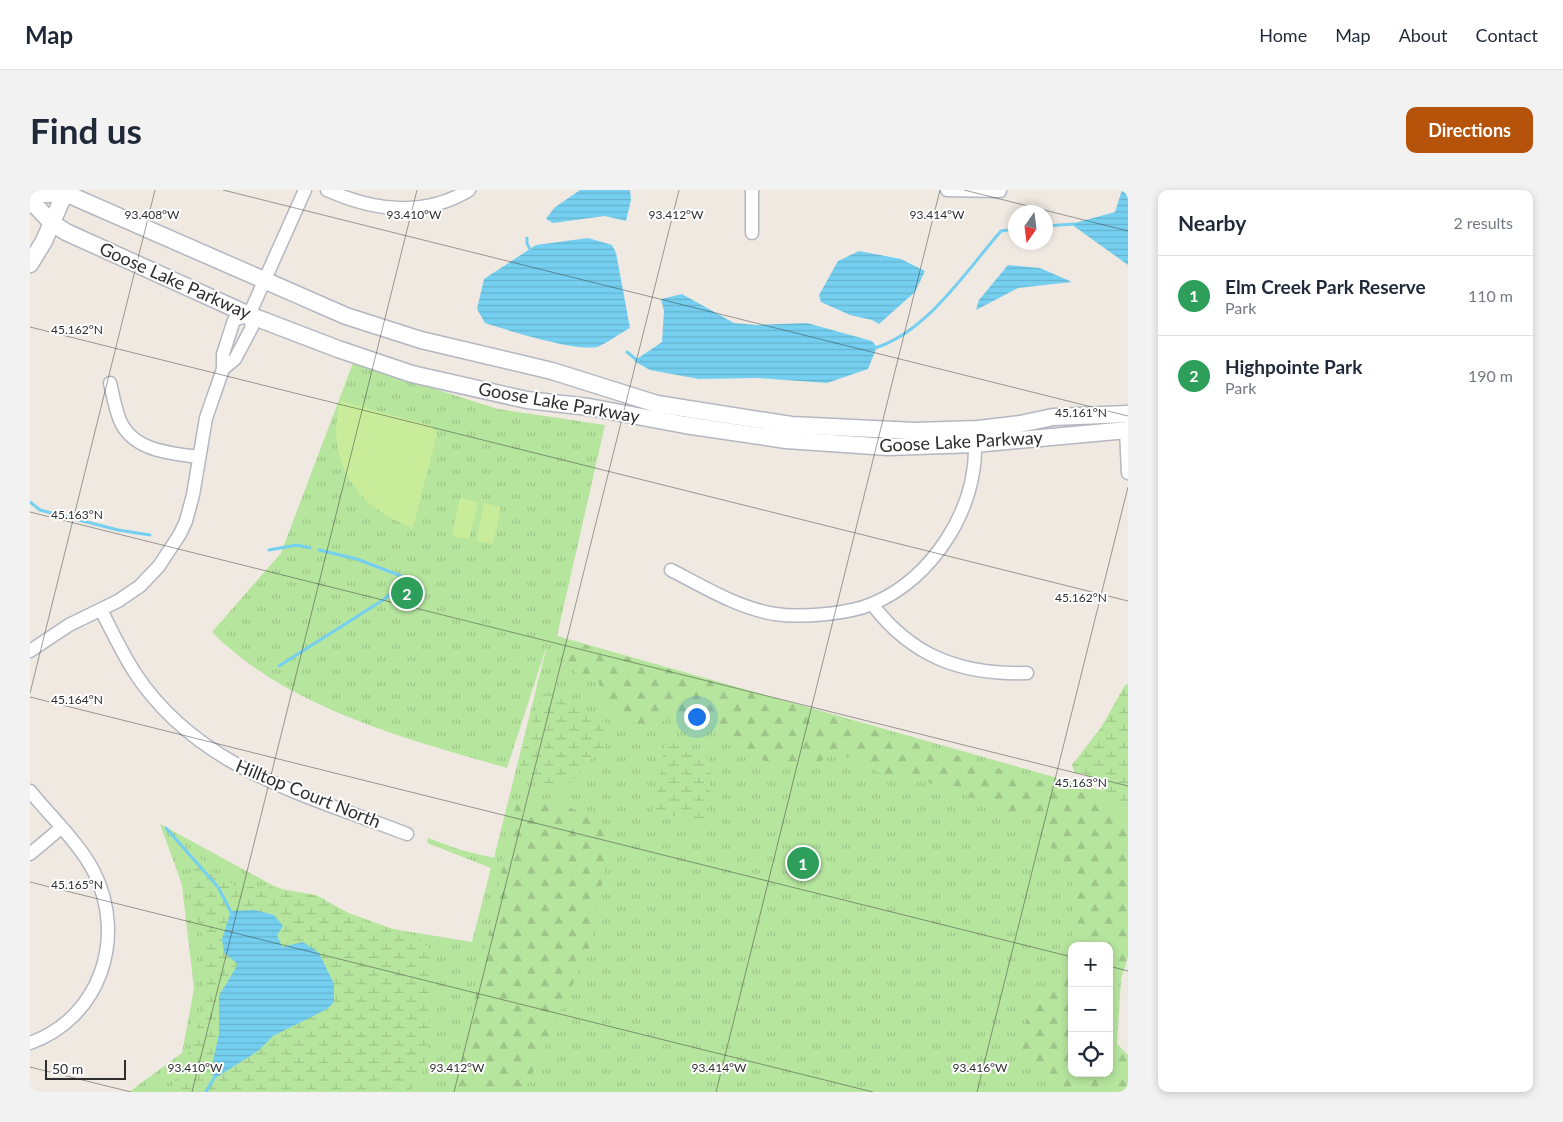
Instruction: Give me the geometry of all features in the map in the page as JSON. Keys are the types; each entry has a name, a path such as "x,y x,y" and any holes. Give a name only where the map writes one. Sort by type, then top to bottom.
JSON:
{"street":[{"path":"223,369 235,360 252,327 249,315 305,190"},
{"path":"327,190 366,205 395,210 417,209 440,203 469,190"},
{"path":"752,190 752,233"},
{"path":"947,190 1000,191"},
{"path":"30,264 66,192"},
{"name":"Goose Lake Parkway","path":"30,195 66,192 346,316 420,340 552,371 657,404 791,425 915,431 978,429 1020,424 1053,417 1127,424"},
{"name":"Goose Lake Parkway","path":"30,200 52,223 66,232 249,315 338,350 412,374 528,400 589,407 686,425 786,440 888,447 975,444 1127,424"},
{"path":"30,651 69,625 101,610 140,586 159,566 186,521 200,457 206,418 223,369 223,354 234,320 249,315"},
{"path":"110,383 119,418 132,438 143,445 156,449 200,457"},
{"path":"1127,424 1128,473"},
{"path":"671,570 748,607 775,614 802,617 830,614 872,604 905,584 927,565 945,542 959,517 969,490 974,465 975,444"},
{"path":"872,604 886,623 905,640 950,664 975,671 1001,674 1027,673"},
{"name":"Hilltop Court North","path":"101,610 136,674 158,702 184,728 220,756 277,785 407,834"},
{"path":"30,791 94,871 108,914 105,960 87,1000 63,1026 51,1034 30,1043"},
{"path":"30,854 61,828"}],"green space":[{"path":"353,363 498,409 605,425 557,636 1128,798 1128,933 1113,943 1068,942 1068,1077 1111,1077 1118,1092 129,1092 182,1053 194,989 182,885 160,824 274,886 393,929 472,942 491,868 427,843 428,838 461,850 494,858 547,645 507,768 389,732 350,718 312,701 276,681 242,658 212,632 281,553"},
{"path":"340,401 432,426 437,434 413,528 375,508 361,495 350,480 341,463 337,444 336,424"},
{"path":"460,498 478,502 469,539 452,536"},
{"path":"484,503 501,507 493,544 476,541"},
{"path":"564,639 774,698 1010,772 1109,800 1128,820 1128,957 1121,979 1117,1044 1128,1055 1128,1084 1123,1092 1057,1092 1006,1049 1068,965 1068,1077 1113,1077 1113,942 1074,942 1073,885 1036,820 916,778 882,774 838,752 809,767 764,761 733,736 679,712 648,730 604,708 598,678 577,674 560,656"},
{"path":"1128,684 1128,813 1085,774 1075,773 1072,765 1102,726 1125,685"},
{"path":"545,690 606,723 605,752 594,756 565,788 526,779 519,769 527,735"},
{"path":"676,743 690,751 707,755 711,766 708,820 696,826 680,817 652,812 660,781 664,745"},
{"path":"516,803 565,806 594,817 610,844 589,948 524,1092 452,1092 462,1060"},
{"path":"194,856 203,860 213,872 240,888 263,886 316,895 363,921 417,936 432,951 428,1047 421,1076 409,1092 169,1092 193,1043 204,1004 203,939 189,884"}],"water":[{"path":"580,190 630,190 631,200 626,221 605,216 553,223 546,219 554,208"},
{"path":"1122,190 1128,190 1128,265 1071,224 1115,212"},
{"path":"588,238 612,245 616,253 630,328 600,346 586,347 541,340 485,323 477,309 484,279 536,245"},
{"path":"859,251 901,259 925,271 915,292 879,324 872,320 850,315 821,302 819,295 838,261"},
{"path":"1008,265 1040,268 1072,282 1018,288 976,310 979,300"},
{"path":"682,294 734,323 756,325 807,323 872,341 877,347 868,369 827,383 758,378 699,379 650,370 634,361 662,342 664,311 661,299"},
{"path":"255,910 274,915 283,926 277,935 282,947 303,942 319,953 334,984 334,1002 327,1009 273,1036 258,1051 214,1079 211,1070 219,1034 219,996 238,964 224,953 222,939 231,911"}],"waterway":[{"path":"1053,226 1074,224"},
{"path":"875,348 894,340 929,314 960,281 1001,231 1008,230"},
{"path":"527,238 527,244 532,252"},
{"path":"627,352 638,361"},
{"path":"30,502 40,510 118,530 150,535"},
{"path":"269,550 297,545 310,548"},
{"path":"279,666 383,600 394,591 401,576 357,559 319,550"},
{"path":"166,828 218,887 232,914"},
{"path":"206,1092 215,1076"}],"place":[{"name":"Highpointe Park","path":"407,593"},
{"name":"Elm Creek Park Reserve","path":"803,863"}]}
